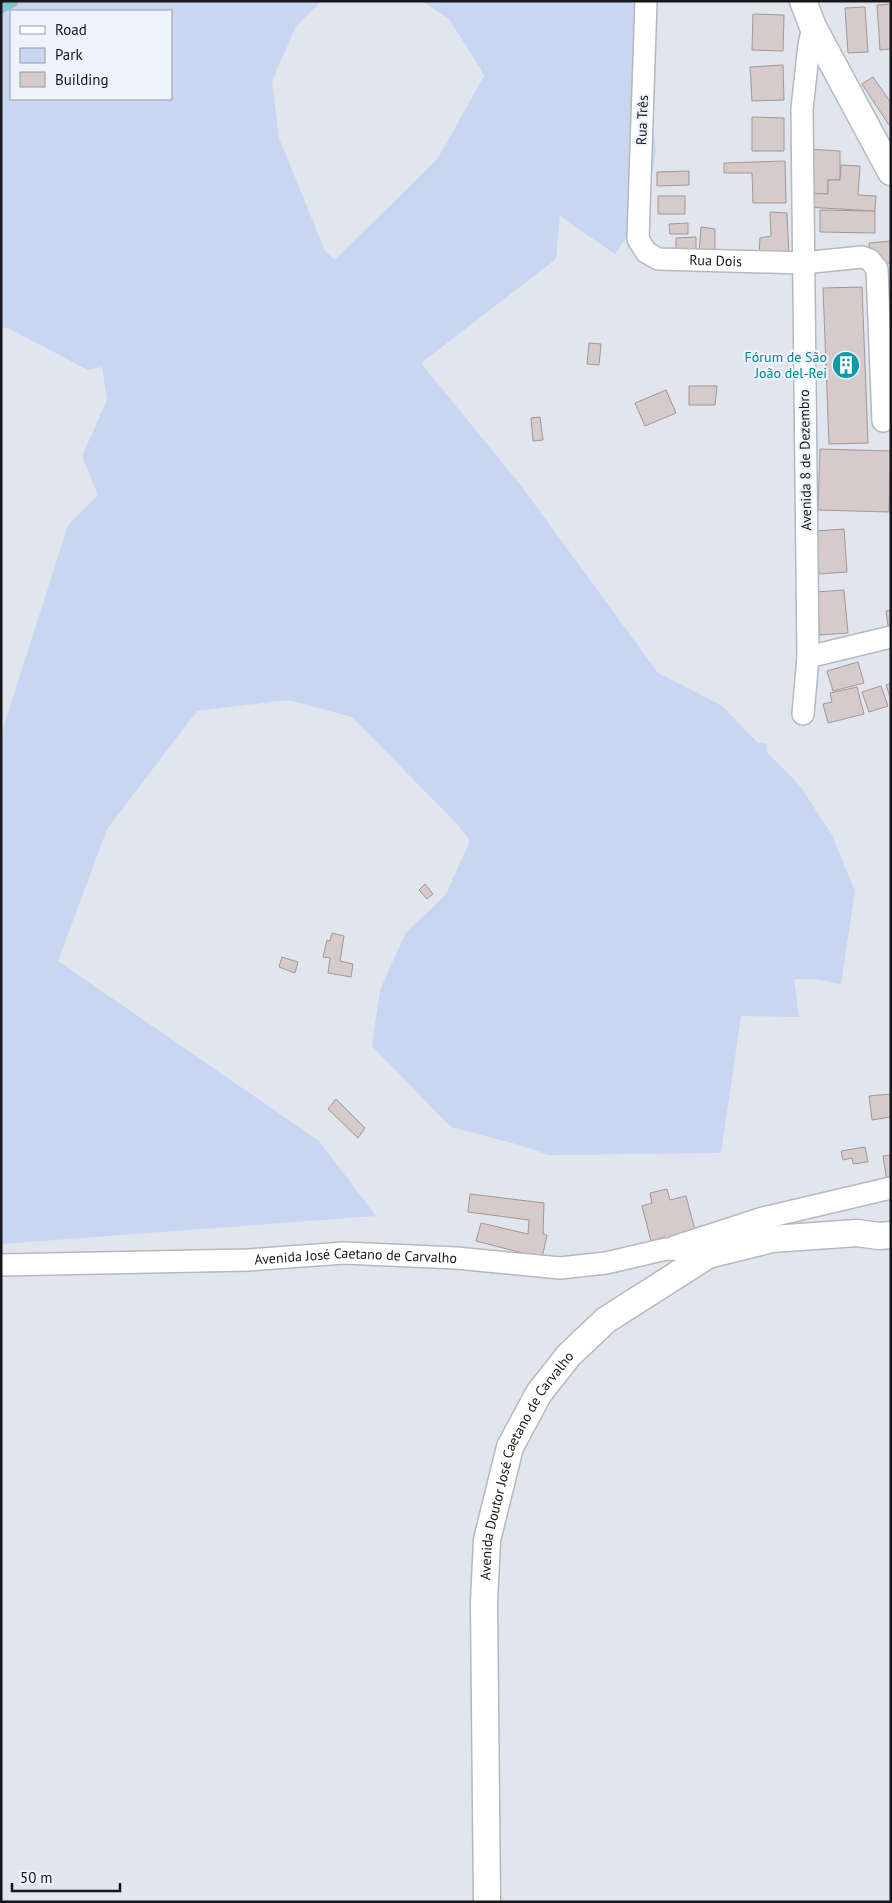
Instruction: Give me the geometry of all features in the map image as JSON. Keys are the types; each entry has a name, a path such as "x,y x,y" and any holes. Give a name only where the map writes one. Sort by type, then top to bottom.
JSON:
{"main road":[{"path":"803,1 813,27 891,172"},
{"name":"Avenida 8 de Dezembro","path":"813,27 817,1"},
{"name":"Avenida Doutor José Caetano de Carvalho","path":"487,1902 484,1593 487,1540 510,1447 539,1393 569,1355 606,1320 708,1254 772,1239 882,1232"}],"street":[{"name":"Rua Três","path":"638,239 646,1"},
{"name":"Avenida 8 de Dezembro","path":"803,714 808,657 802,109 809,45 813,27"},
{"name":"Rua Dois","path":"638,239 646,252 658,259 803,263 862,257 870,260 878,269 883,421"},
{"path":"808,657 891,637"},
{"path":"666,1249 763,1218 891,1188"},
{"name":"Avenida José Caetano de Carvalho","path":"1,1264 248,1260 344,1253 456,1258 560,1268 606,1263 666,1249 690,1250 708,1254"}],"green space":[{"path":"1,1 321,1 296,26 272,81 279,138 325,251 335,260 438,158 484,76 449,19 422,1 647,1 641,38 656,150 647,206 615,254 560,215 556,259 421,363 522,487 658,673 721,705 758,743 766,743 767,752 800,786 832,835 855,891 841,984 814,979 794,979 799,1017 741,1016 721,1153 549,1155 516,1144 451,1127 372,1046 380,990 405,934 446,894 470,841 459,826 352,717 292,701 197,711 107,829 58,961 319,1141 376,1216 1,1244 1,735 68,525 98,495 82,456 107,400 102,367 88,370 10,329 1,327"}],"shaded area":[{"path":"1,1 19,1 17,6 1,14"}],"building":[{"path":"891,4 891,49 880,50 877,5"},
{"path":"865,7 868,52 848,53 845,8"},
{"path":"753,14 784,15 783,51 752,50"},
{"path":"783,65 784,100 752,101 750,67"},
{"path":"873,77 891,103 891,124 889,125 862,84"},
{"path":"752,117 784,118 784,151 752,151"},
{"path":"806,149 840,151 840,180 828,180 828,194 805,193"},
{"path":"785,161 786,203 753,203 752,173 724,173 724,163"},
{"path":"841,165 860,166 858,195 876,196 875,211 805,207 805,193 828,194 828,180 840,180"},
{"path":"689,171 689,185 657,186 657,172"},
{"path":"658,196 685,196 685,214 658,214"},
{"path":"820,210 875,211 875,233 820,232"},
{"path":"770,212 787,213 789,256 759,254 760,238 771,236"},
{"path":"688,223 688,234 670,234 669,224"},
{"path":"701,227 715,229 715,254 699,254"},
{"path":"696,237 696,254 676,255 676,238"},
{"path":"891,241 891,263 875,263 870,253 869,243"},
{"name":"Fórum de São João del-Rei","path":"862,287 868,443 829,444 823,288"},
{"path":"589,343 601,344 599,365 587,364"},
{"path":"689,386 717,386 715,405 689,405"},
{"path":"666,390 676,413 645,426 635,403"},
{"path":"540,417 543,440 533,441 531,418"},
{"path":"820,449 891,451 889,512 818,510"},
{"path":"844,529 847,572 819,574 816,531"},
{"path":"844,590 848,633 820,635 816,592"},
{"path":"891,610 891,632 889,633 886,611"},
{"path":"858,662 864,683 833,691 827,671"},
{"path":"891,683 891,700 886,685"},
{"path":"881,686 888,706 869,712 862,692"},
{"path":"857,687 864,714 828,723 823,704 832,702 830,693"},
{"path":"425,884 433,894 427,899 419,890"},
{"path":"332,933 344,936 340,961 353,964 351,977 328,973 330,958 323,957 327,940 330,941"},
{"path":"282,957 298,962 295,973 279,967"},
{"path":"891,1094 891,1117 872,1120 869,1096"},
{"path":"336,1099 365,1128 358,1138 328,1109"},
{"path":"865,1147 868,1162 853,1164 852,1158 843,1160 841,1151"},
{"path":"891,1155 891,1182 887,1182 883,1156"},
{"path":"667,1189 670,1200 686,1196 696,1234 667,1242 665,1237 651,1241 642,1206 652,1203 650,1193"},
{"path":"470,1194 544,1203 543,1234 547,1235 542,1258 476,1241 481,1223 528,1234 529,1220 468,1212"}],"place":[{"name":"Fórum de São João del-Rei","path":"846,365"}]}
